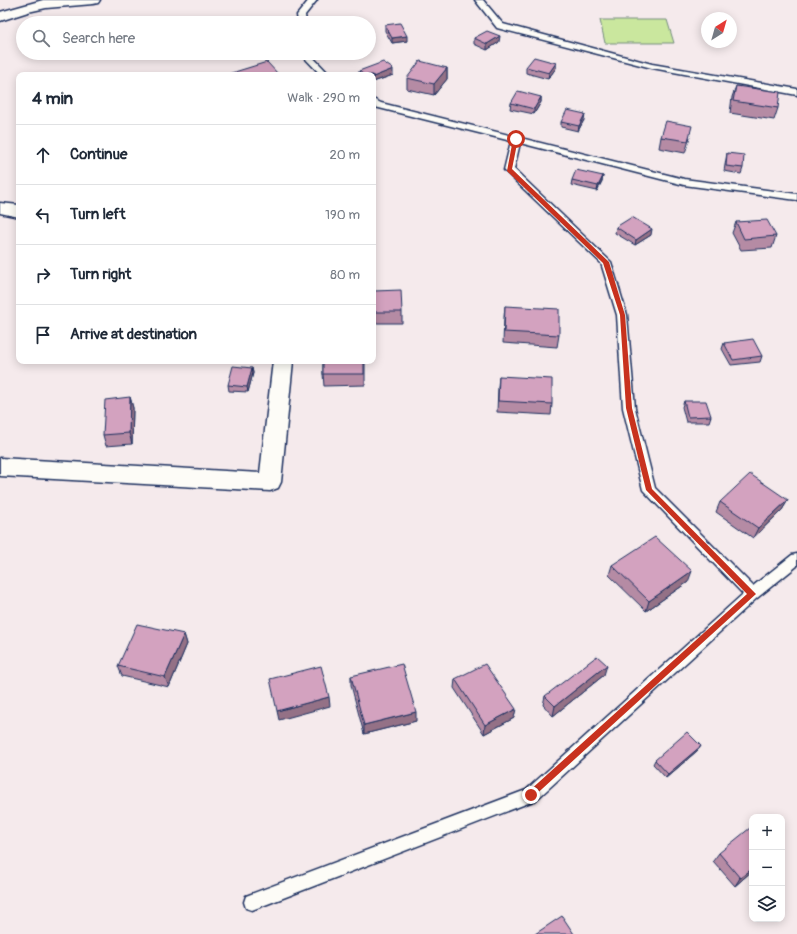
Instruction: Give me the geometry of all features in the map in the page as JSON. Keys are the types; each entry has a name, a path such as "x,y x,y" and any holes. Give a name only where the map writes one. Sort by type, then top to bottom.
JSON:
{"street":[{"path":"0,17 41,4 67,0 93,0"},
{"path":"0,208 16,211"},
{"path":"0,467 270,482 283,364"}],"lane":[{"path":"301,16 313,0"},
{"path":"479,0 500,26 652,66 797,92"},
{"path":"311,60 323,72"},
{"path":"376,104 684,182 797,197"},
{"path":"516,139 509,170 606,262 622,315 629,408 649,490 752,594"},
{"path":"252,902 531,795 752,594 797,559"}],"green space":[{"path":"600,20 667,20 674,43 605,43"}],"building":[{"path":"400,23 407,36 392,38 385,25"},
{"path":"487,31 500,36 487,44 474,38"},
{"path":"534,57 556,63 549,73 526,67"},
{"path":"420,61 447,68 434,84 407,78"},
{"path":"267,62 276,72 235,72"},
{"path":"383,62 393,69 376,76 376,72 359,71"},
{"path":"736,86 780,92 778,108 733,101"},
{"path":"518,91 541,97 534,109 511,103"},
{"path":"567,110 585,114 579,126 561,122"},
{"path":"666,121 692,126 688,141 661,137"},
{"path":"727,153 744,155 743,168 726,166"},
{"path":"576,170 603,176 598,186 572,180"},
{"path":"632,217 652,229 636,240 616,227"},
{"path":"767,220 776,236 744,239 736,222"},
{"path":"401,290 402,312 376,312 376,291"},
{"path":"505,306 559,309 559,335 504,332"},
{"path":"753,339 762,356 733,360 724,343"},
{"path":"323,364 364,364 364,374 323,374"},
{"path":"233,366 252,368 247,387 228,385"},
{"path":"499,376 552,379 552,404 498,401"},
{"path":"130,397 129,433 103,435 105,400"},
{"path":"684,401 706,401 711,416 688,417"},
{"path":"750,474 788,500 758,528 720,502"},
{"path":"655,537 692,571 649,601 612,565"},
{"path":"137,624 184,634 165,677 118,666"},
{"path":"597,656 607,665 555,706 545,696"},
{"path":"402,664 416,712 364,725 351,676"},
{"path":"485,664 516,709 485,725 455,679"},
{"path":"321,666 329,697 277,711 270,679"},
{"path":"687,732 701,746 668,774 655,760"},
{"path":"749,829 749,871 740,878 719,853"},
{"path":"562,916 574,934 535,934"}],"route":[{"path":"516,139 509,170 606,262 622,315 629,408 649,490 752,594 531,795"}]}
